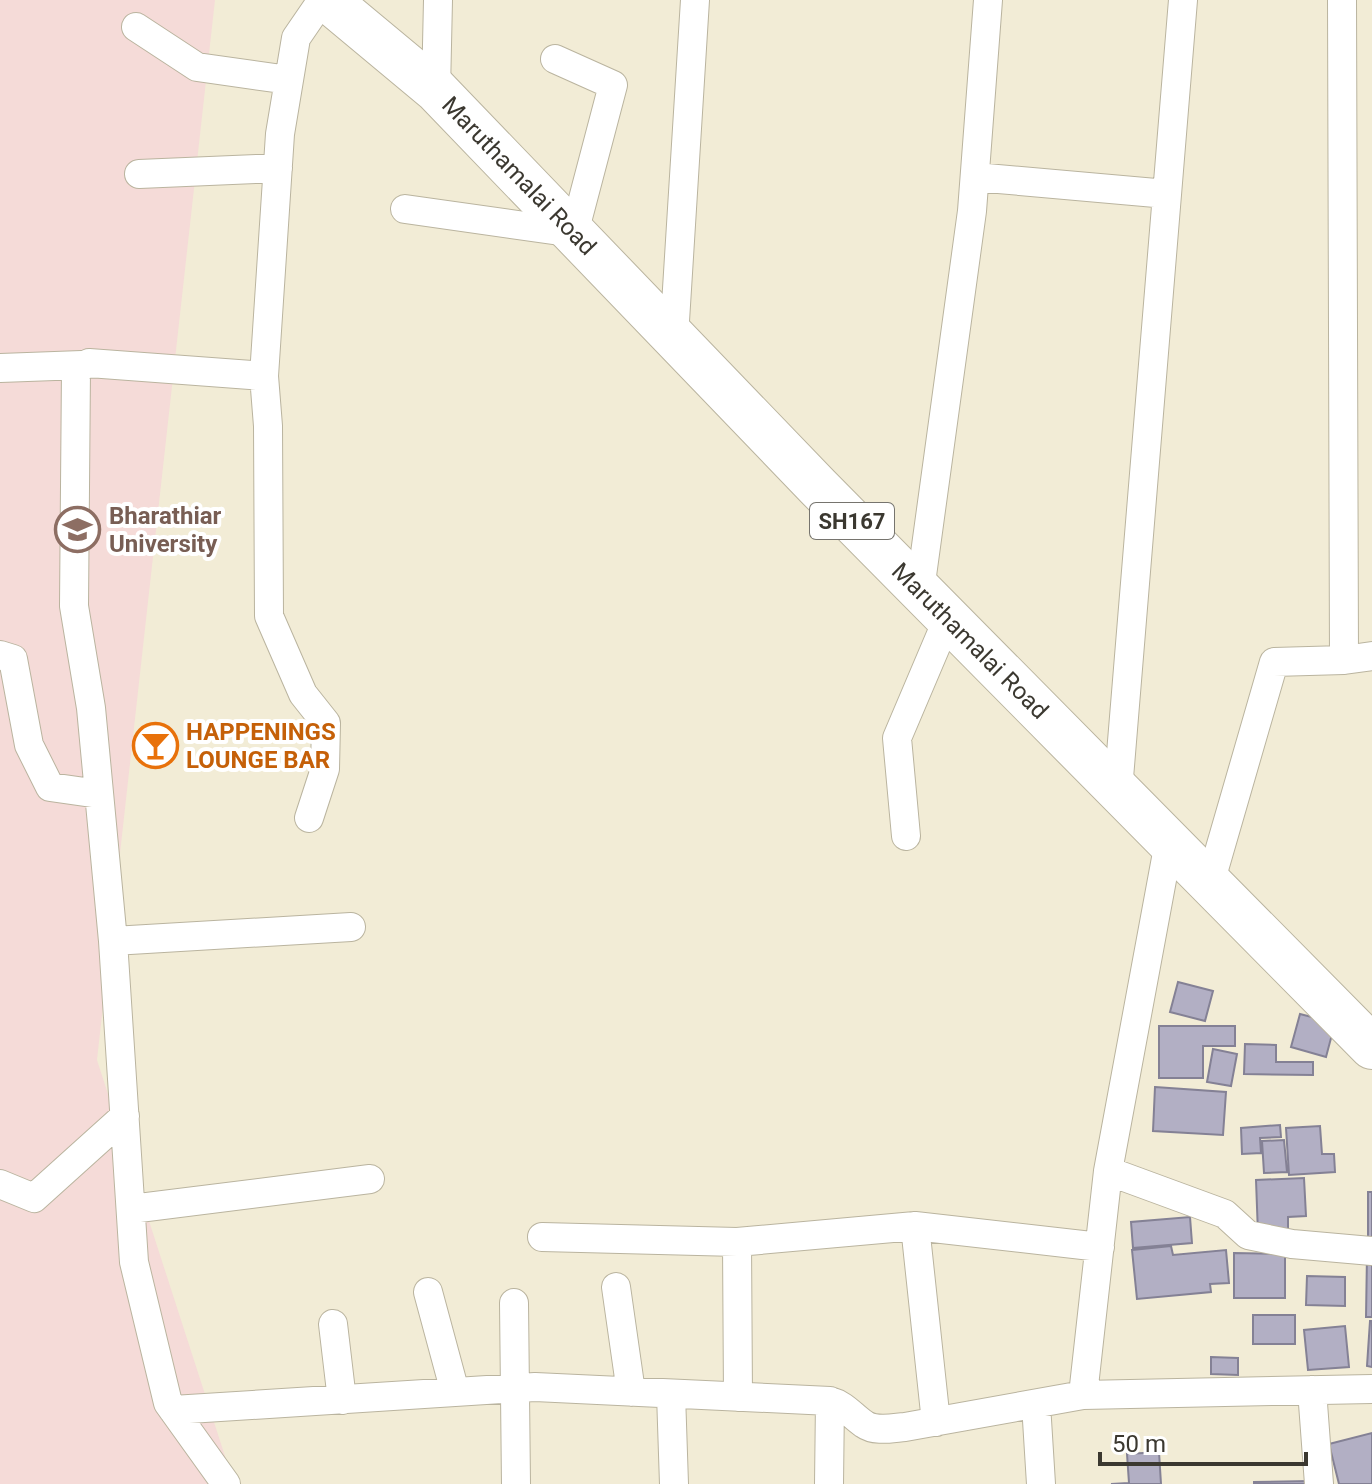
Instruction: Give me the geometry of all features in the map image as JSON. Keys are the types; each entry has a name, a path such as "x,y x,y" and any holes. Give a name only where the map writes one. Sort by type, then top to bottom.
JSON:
{"main road":[{"name":"Maruthamalai Road","path":"328,0 436,90 934,604 1372,1047"}],"street":[{"path":"309,818 325,769 326,723 303,694 269,616 268,426 264,376 278,168 289,80 296,38 322,0"},
{"path":"436,90 438,0"},
{"path":"674,337 695,0"},
{"path":"906,836 897,738 934,604 975,177 988,0"},
{"path":"1118,790 1183,0"},
{"path":"1342,0 1344,660"},
{"path":"136,27 197,67 289,80"},
{"path":"405,209 574,233 613,85 555,59"},
{"path":"139,174 278,168"},
{"path":"975,177 1167,194"},
{"path":"0,368 89,363 264,376"},
{"path":"82,365 76,369 74,606 91,708 113,941 134,1262 168,1403 226,1484"},
{"path":"0,655 13,659 29,745 50,787 99,794"},
{"path":"1210,883 1274,662 1372,656"},
{"path":"1083,1395 1108,1171 1169,842"},
{"path":"113,941 351,927"},
{"path":"0,1184 34,1198 125,1116"},
{"path":"1108,1171 1225,1214 1248,1235 1292,1244 1372,1251"},
{"path":"131,1209 370,1179"},
{"path":"542,1237 737,1242 915,1226 1100,1247"},
{"path":"915,1226 936,1422"},
{"path":"737,1242 738,1397"},
{"path":"616,1287 631,1392"},
{"path":"428,1292 455,1392"},
{"path":"514,1303 516,1484"},
{"path":"333,1324 342,1400"},
{"path":"173,1410 515,1388 830,1401 840,1404 867,1426 882,1429 1083,1395 1372,1389"},
{"path":"1312,1390 1319,1484"},
{"path":"671,1394 674,1484"},
{"path":"829,1484 830,1401"},
{"path":"1036,1404 1041,1484"}],"shaded area":[{"name":"Bharathiar University","path":"0,0 215,0 97,1060 234,1484 0,1484"}],"building":[{"path":"1178,982 1213,991 1205,1021 1170,1012"},
{"path":"1300,1014 1335,1023 1326,1057 1291,1047"},
{"path":"1159,1026 1235,1026 1235,1046 1203,1046 1203,1078 1159,1078"},
{"path":"1245,1044 1276,1045 1276,1062 1313,1062 1313,1075 1244,1074"},
{"path":"1213,1049 1237,1054 1231,1086 1207,1082"},
{"path":"1155,1087 1226,1092 1223,1135 1153,1131"},
{"path":"1280,1125 1281,1137 1260,1138 1261,1153 1242,1154 1241,1128"},
{"path":"1320,1126 1322,1154 1334,1154 1335,1172 1289,1175 1286,1128"},
{"path":"1284,1140 1287,1172 1264,1173 1262,1141"},
{"path":"1304,1178 1306,1216 1288,1217 1288,1233 1258,1234 1256,1180"},
{"path":"1368,1192 1372,1192 1372,1239 1368,1239"},
{"path":"1190,1217 1192,1243 1133,1248 1131,1222"},
{"path":"1171,1246 1173,1255 1226,1250 1229,1283 1210,1284 1211,1292 1137,1299 1132,1250"},
{"path":"1234,1253 1285,1254 1285,1298 1234,1298"},
{"path":"1367,1255 1372,1255 1372,1317 1366,1317"},
{"path":"1307,1276 1345,1277 1345,1306 1306,1305"},
{"path":"1253,1315 1295,1315 1295,1344 1253,1344"},
{"path":"1372,1321 1372,1367 1367,1366"},
{"path":"1345,1326 1349,1367 1308,1370 1304,1330"},
{"path":"1211,1357 1238,1358 1238,1375 1211,1374"},
{"path":"1372,1433 1372,1484 1339,1484 1329,1444"},
{"path":"1159,1452 1161,1484 1111,1484 1129,1483 1127,1454"},
{"path":"1310,1481 1310,1484 1254,1484 1254,1482"}],"place":[{"name":"Bharathiar University","path":"78,530"},
{"name":"HAPPENINGS LOUNGE BAR","path":"155,746"}]}
